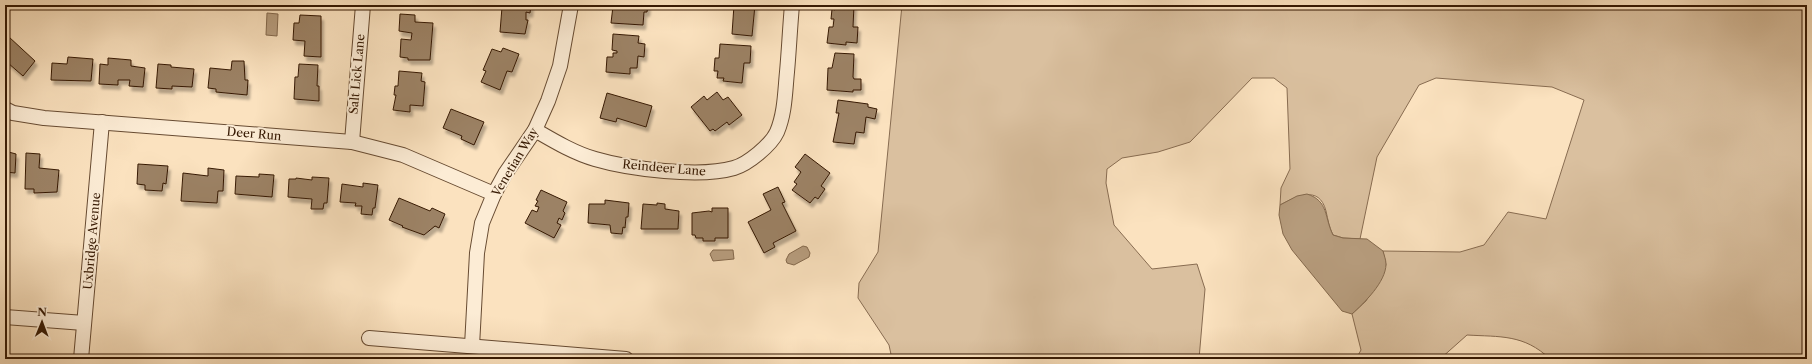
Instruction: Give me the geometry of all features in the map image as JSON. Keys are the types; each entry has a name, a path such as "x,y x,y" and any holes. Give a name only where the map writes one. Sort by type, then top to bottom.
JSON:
{"street":[{"name":"Salt Lick Lane","path":"352,142 363,5"},
{"name":"Venetian Way","path":"472,346 477,253 482,223 494,194 505,174 535,130 548,101 560,66 571,5"},
{"name":"Reindeer Lane","path":"535,130 563,146 594,159 622,165 705,173 735,168 760,152 776,133 782,115 785,98 792,5"},
{"name":"Deer Run","path":"5,109 13,113 44,118 352,142 403,155 494,194"},
{"name":"Uxbridge Avenue","path":"81,359 102,122"},
{"path":"5,317 84,323"},
{"path":"369,338 586,357 626,359"}],"shaded area":[{"path":"902,5 1807,5 1807,358 1550,359 1531,345 1511,338 1467,335 1440,359 1356,359 1361,350 1352,314 1366,301 1386,265 1383,251 1460,252 1484,245 1508,212 1546,219 1584,100 1552,87 1436,78 1419,85 1377,157 1360,239 1343,238 1333,235 1323,203 1313,195 1300,196 1280,205 1281,188 1290,169 1287,88 1274,78 1252,78 1190,142 1158,152 1122,158 1107,169 1106,183 1114,225 1152,269 1197,264 1205,289 1199,359 892,359 889,345 858,298 859,283 878,252"},
{"path":"267,13 278,14 277,36 266,35"},
{"path":"1307,194 1314,197 1323,205 1333,235 1343,238 1367,239 1383,251 1386,264 1382,278 1374,292 1352,314 1342,311 1292,250 1283,234 1279,215 1280,205 1297,196"},
{"path":"803,246 807,247 810,253 809,257 794,265 787,263 786,260 789,254"},
{"path":"713,250 733,250 734,259 713,261 710,254"}],"building":[{"path":"513,5 531,5 530,13 526,12 526,20 528,20 525,34 500,32 502,7 513,7"},
{"path":"648,5 647,12 644,12 643,25 611,23 613,6"},
{"path":"734,5 755,5 752,36 732,34"},
{"path":"835,5 854,5 853,27 858,27 857,43 846,42 846,45 827,43 829,27 833,27 834,19 831,19 832,9 835,10"},
{"path":"400,14 415,15 415,22 433,23 430,60 408,60 408,58 400,57 401,39 411,40 412,33 399,31"},
{"path":"300,15 321,16 321,57 304,56 305,41 293,40 294,23 299,23"},
{"path":"613,34 639,36 638,43 645,44 644,57 638,56 637,68 630,68 630,74 606,72 607,57 613,57 613,53 617,53 617,51 612,50"},
{"path":"9,37 35,61 23,76 8,63 5,63 5,42"},
{"path":"720,44 751,46 750,63 744,63 742,83 723,81 724,78 717,78 718,71 714,71 715,58 719,58"},
{"path":"503,48 519,54 512,72 507,71 500,90 481,82 486,71 483,70 492,49 501,52"},
{"path":"835,53 854,54 853,77 854,79 861,79 861,90 853,90 853,92 827,90 828,68 832,68"},
{"path":"68,57 93,59 91,81 51,80 52,63 67,64"},
{"path":"108,58 131,60 131,66 145,68 143,87 129,86 130,80 118,80 118,85 99,84 100,64 108,65"},
{"path":"232,61 244,61 245,80 248,80 247,95 216,92 216,89 208,88 210,68 231,70"},
{"path":"158,64 194,69 192,87 172,86 172,89 156,88"},
{"path":"299,64 318,65 317,86 319,86 319,101 294,99 295,77 298,77"},
{"path":"399,71 422,73 421,81 425,82 423,106 410,105 410,112 393,110 396,95 394,95 395,86 398,86"},
{"path":"717,92 723,100 728,97 742,115 729,125 727,122 715,131 713,129 710,131 691,107 704,96 707,100"},
{"path":"607,93 652,106 646,127 617,118 616,122 600,118"},
{"path":"838,100 868,104 868,107 877,109 875,119 866,117 864,133 856,132 854,144 833,142 839,113 836,113"},
{"path":"451,109 484,122 474,145 461,139 462,136 443,128"},
{"path":"5,151 16,154 15,173 5,172"},
{"path":"26,153 40,154 39,168 59,170 57,192 34,193 34,189 25,189"},
{"path":"805,154 830,173 821,186 825,189 818,199 815,197 810,203 792,190 797,184 794,182 801,172 795,167"},
{"path":"138,164 168,166 166,184 163,183 162,191 145,190 145,185 137,184"},
{"path":"208,168 224,170 223,191 218,191 217,203 181,201 183,173 208,176"},
{"path":"259,174 274,175 272,197 235,194 236,176 259,177"},
{"path":"312,177 329,178 327,203 324,203 323,209 311,209 312,199 288,197 289,179 296,178 312,180"},
{"path":"363,183 378,185 375,208 373,208 372,215 361,214 362,206 355,206 356,203 340,202 342,184 363,187"},
{"path":"778,187 785,202 782,203 796,231 773,243 775,247 764,253 748,222 771,210 763,194"},
{"path":"541,190 567,202 563,211 565,213 562,220 559,218 557,223 561,225 554,238 525,223 532,210 537,212 539,207 535,206 538,201 536,200"},
{"path":"399,198 430,211 432,208 445,214 439,228 435,226 424,235 402,227 403,226 389,220"},
{"path":"605,200 629,203 628,217 626,217 625,228 623,227 622,234 611,233 610,225 588,223 589,204 605,204"},
{"path":"657,203 665,204 665,209 679,211 678,229 641,229 643,204 657,205"},
{"path":"712,208 728,208 728,238 715,238 715,241 703,241 703,238 696,238 695,235 692,235 692,213 712,212"}]}
